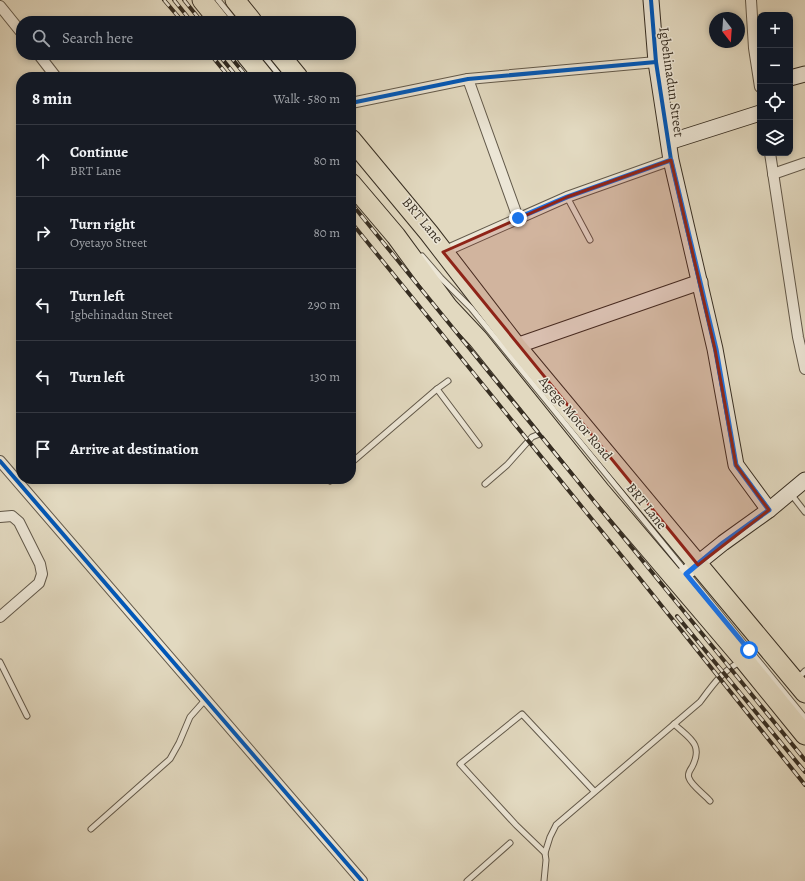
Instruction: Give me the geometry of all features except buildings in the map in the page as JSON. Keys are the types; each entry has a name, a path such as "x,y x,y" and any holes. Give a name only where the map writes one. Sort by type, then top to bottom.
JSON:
{"highway":[{"path":"202,0 215,16"},
{"path":"234,0 248,16"},
{"path":"250,60 260,72"},
{"path":"284,60 294,72"},
{"name":"Agege Motor Road","path":"356,145 424,228 516,346 687,573 744,660 805,735"},
{"name":"Agege Motor Road","path":"356,189 396,236 448,307 478,339 602,492 802,682"}],"street":[{"name":"Igbehinadun Street","path":"651,0 656,62 671,160 716,349 736,465 769,510"},
{"path":"751,0 754,48 760,84"},
{"path":"0,6 16,26"},
{"path":"43,60 52,72"},
{"path":"356,102 468,79 656,62"},
{"path":"793,77 805,74"},
{"path":"468,79 518,218"},
{"path":"669,142 757,114"},
{"path":"770,156 802,335 805,369"},
{"path":"443,252 567,197 671,160"},
{"path":"773,174 805,163"},
{"path":"516,346 700,282"},
{"path":"0,462 16,480"},
{"path":"687,573 723,543 769,510 805,480"},
{"path":"19,484 362,881"},
{"path":"0,516 12,516 20,522 40,564 42,574 39,583 0,617"}],"lane":[{"path":"218,0 231,16"},
{"path":"267,60 277,72"},
{"path":"567,197 590,240"},
{"name":"BRT Lane","path":"419,252 441,278 471,308 805,718"},
{"name":"BRT Lane","path":"464,294 471,308"},
{"path":"356,459 448,380"},
{"path":"437,389 479,445"},
{"path":"485,484 508,465 532,437 552,430"},
{"path":"790,492 805,512"},
{"path":"544,881 546,860 545,853 556,825 700,702 718,678 729,668 744,660"},
{"path":"0,662 27,716"},
{"path":"91,829 170,759 190,717 206,699"},
{"path":"545,853 516,825 460,764 522,714 594,791"},
{"path":"674,724 694,742 697,752 695,761 688,774 689,780 710,801"},
{"path":"467,881 510,843"}],"highlighted area":[{"path":"671,160 715,349 736,465 769,510 698,565 443,252 567,197"}],"railway":[{"path":"164,0 178,16"},
{"path":"174,0 187,16"},
{"path":"184,0 197,16"},
{"path":"215,60 225,72"},
{"path":"223,60 233,72"},
{"path":"233,60 243,72"},
{"path":"356,209 805,760"},
{"path":"356,228 805,785"},
{"path":"677,616 805,772"}],"cycle path":[{"path":"651,0 656,62 671,160 715,349 736,465 769,510"},
{"path":"356,102 468,79 656,62"},
{"path":"0,461 16,480"},
{"path":"20,484 362,881"}],"route":[{"path":"518,218 567,197 671,160 716,349 736,465 769,510 723,543 686,574 749,650"}]}
